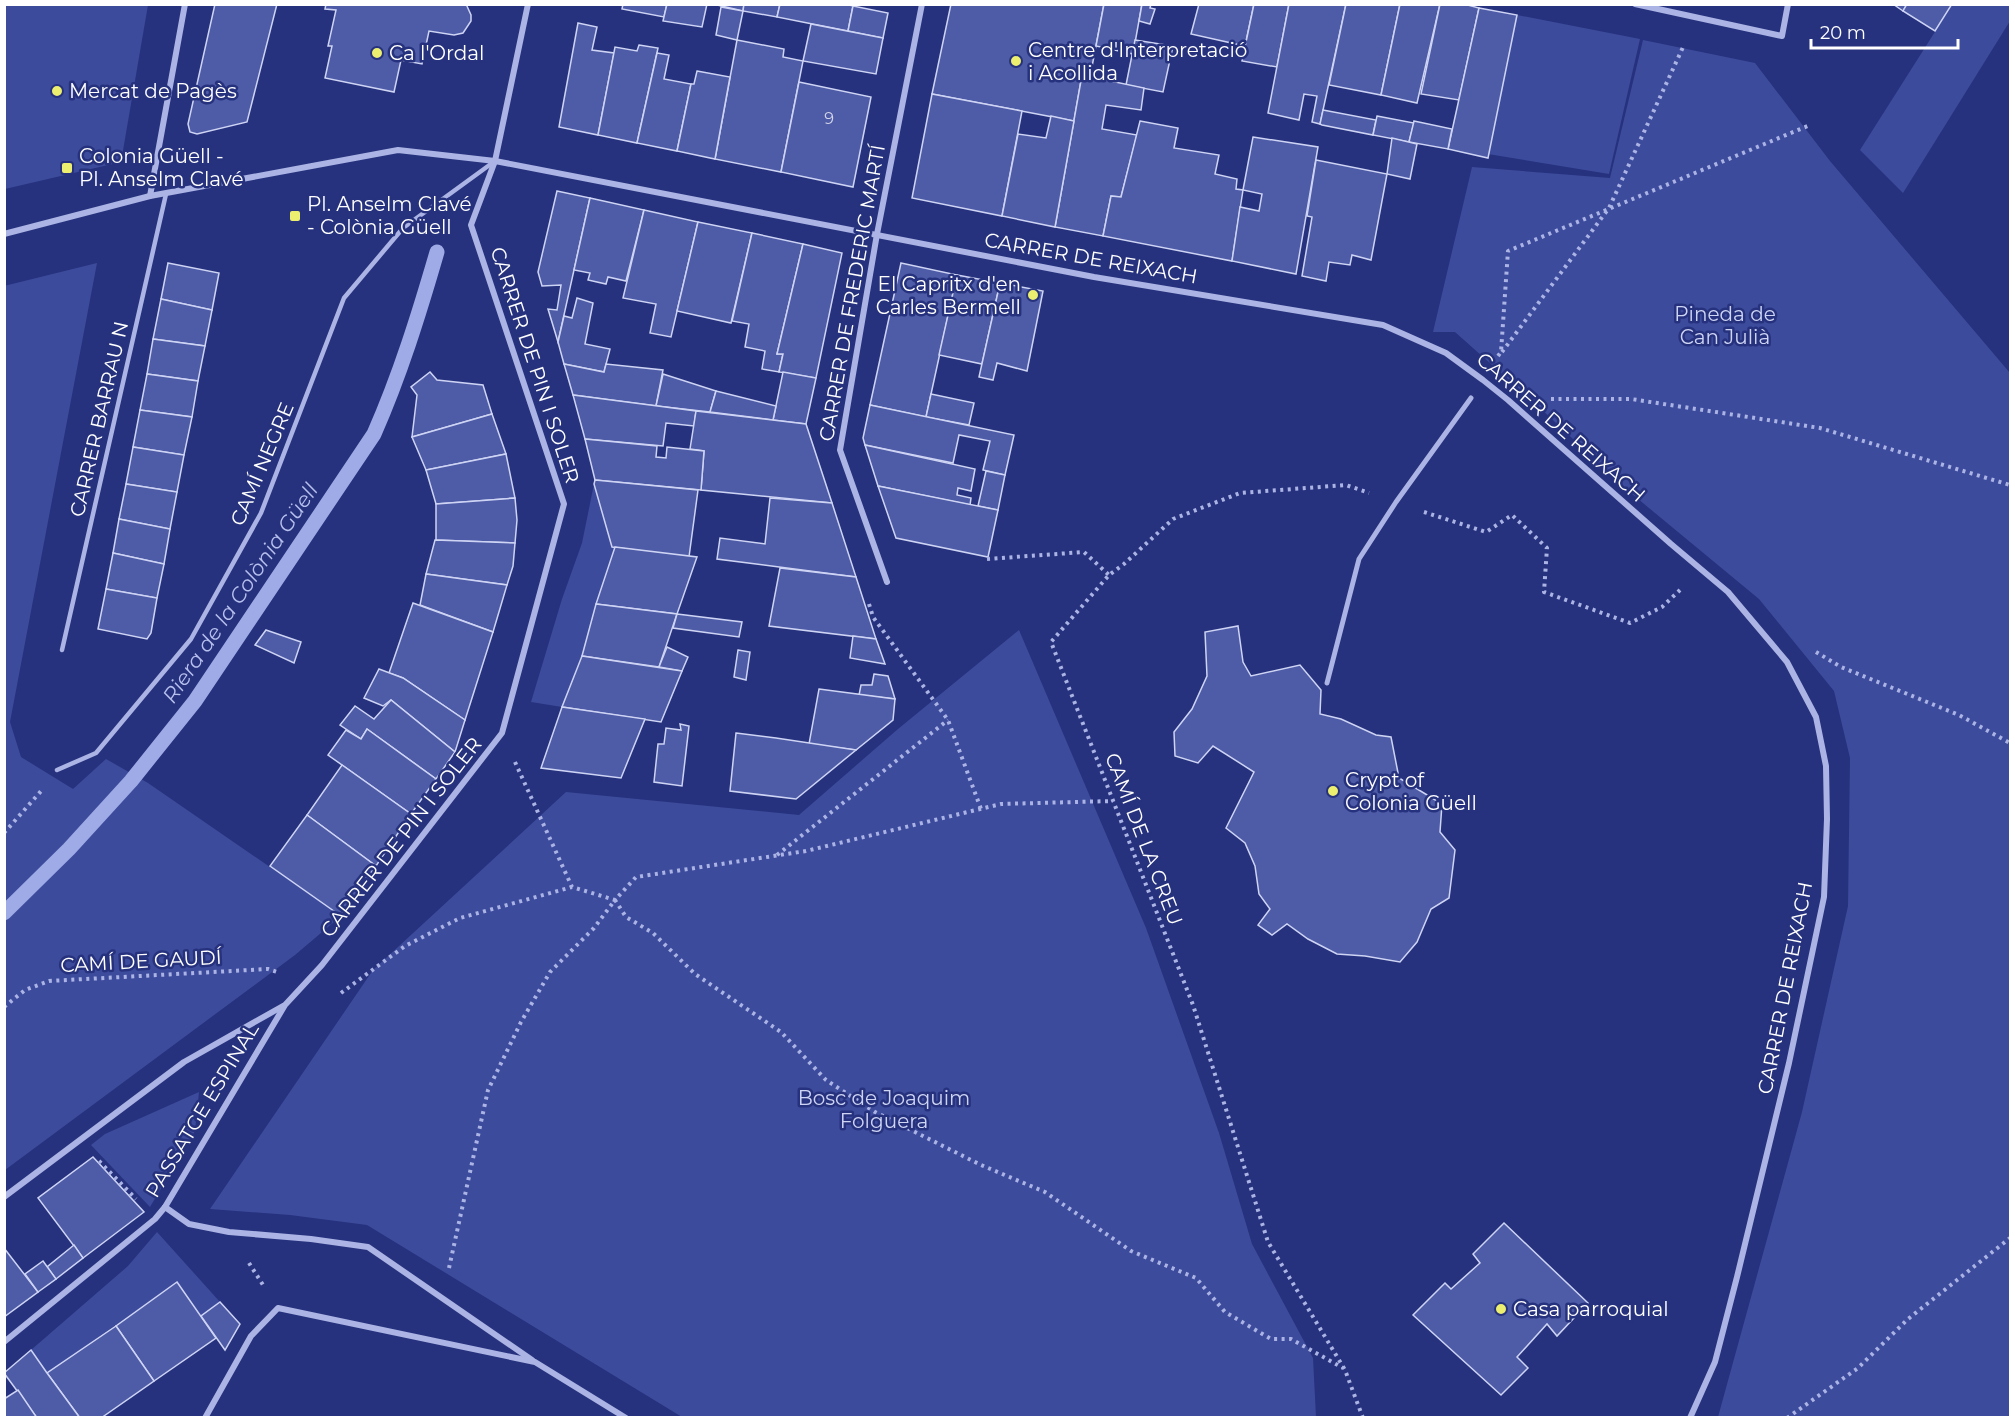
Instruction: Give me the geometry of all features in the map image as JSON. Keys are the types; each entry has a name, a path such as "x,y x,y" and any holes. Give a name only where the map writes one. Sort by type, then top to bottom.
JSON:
{"street":[{"path":"150,196 185,4"},
{"name":"CARRER DE PIN I SOLER","path":"285,1005 322,965 502,733 564,504 471,225 495,160 528,4"},
{"name":"CARRER DE FREDERIC MARTÍ","path":"886,582 840,450 877,234 922,4"},
{"path":"1635,4 1782,36 1788,4"},
{"name":"CARRER DE REIXACH","path":"4,234 150,196 398,150 495,160 1094,277 1383,325 1446,353 1508,400 1728,592 1787,662 1816,717 1826,766 1827,819 1824,897 1789,1063 1715,1362 1690,1418"},
{"path":"1327,683 1359,559 1396,502 1471,398"},
{"path":"4,1197 184,1062 285,1005"},
{"name":"PASSATGE ESPINAL","path":"4,1342 155,1219 165,1207 285,1005"},
{"path":"165,1207 189,1224 229,1232 311,1239 368,1247 535,1362 626,1418"},
{"path":"205,1418 251,1336 278,1308 535,1362"}],"lane":[{"name":"CAMÍ NEGRE","path":"57,770 96,753 191,639 261,513 344,297 403,228 495,160"},
{"name":"CARRER BARRAU N","path":"62,650 166,194"}],"path":[{"path":"1498,357 1609,208 1696,18"},
{"path":"1501,352 1508,251 1810,124"},
{"path":"1508,400 1631,399 1820,428 2010,485"},
{"name":"CAMÍ DE LA CREU","path":"1364,1418 1345,1370 1268,1242 1193,1005 1051,642 1109,575 1173,519 1240,493 1347,485 1486,532 1512,515 1547,548 1544,592 1630,623 1662,607 1701,569"},
{"path":"987,559 1084,552 1109,575"},
{"path":"873,617 948,720 981,809"},
{"path":"1811,650 1841,667 1959,716 2010,743"},
{"path":"774,856 948,720"},
{"path":"502,733 572,887"},
{"path":"4,833 57,770"},
{"path":"442,1298 488,1090 521,1022 550,972 594,928 636,877 806,851 1001,804 1113,801"},
{"path":"341,993 405,946 460,918 572,887 615,900 626,917 653,933 695,974 781,1032 826,1080 875,1112 981,1165 1045,1192 1131,1251 1196,1278 1225,1312 1271,1339 1292,1339 1345,1370"},
{"name":"CAMÍ DE GAUDÍ","path":"4,1007 25,990 50,981 268,969 286,975"},
{"path":"80,1141 155,1219"},
{"path":"229,1232 278,1308"},
{"path":"1787,1418 1858,1368 1908,1319 2010,1238"}],"green space":[{"path":"4,5 148,5 121,162 5,189"},
{"path":"1952,5 2010,5 2010,21 1903,193 1860,150"},
{"path":"1517,15 1640,39 1609,174 1488,154"},
{"name":"Pineda de Can Julià","path":"1643,40 1755,63 1830,161 2010,373 2010,1417 1718,1417 1802,1112 1848,906 1850,758 1834,691 1759,599 1626,489 1455,332 1433,332 1472,167 1610,178"},
{"path":"97,263 10,722 21,757 73,789 106,759 148,783 341,916 295,955 5,1170 4,286"},
{"path":"594,484 615,547 582,656 562,707 531,702 562,599 582,543"},
{"name":"Bosc de Joaquim Folguera","path":"1019,630 1146,928 1219,1133 1252,1244 1313,1358 1316,1417 682,1417 367,1225 290,1215 210,1209 373,970 566,792 799,815 898,729"},
{"path":"199,1092 195,1131 150,1207 91,1145 105,1134"},
{"path":"157,1232 220,1302 201,1316 177,1282 47,1373 31,1350 128,1266"}],"building":[{"path":"215,4 277,4 247,122 197,134 190,132 188,124"},
{"name":"Ca l'Ordal","path":"326,4 466,4 471,21 463,33 454,35 429,31 422,64 401,60 394,92 325,78 332,46 328,46 336,10 325,9"},
{"path":"623,4 667,4 664,17 622,9"},
{"path":"667,4 707,4 702,27 663,21"},
{"path":"713,4 744,4 743,11"},
{"path":"744,4 780,4 777,17 743,11"},
{"path":"780,4 846,4 853,6 848,31 777,17"},
{"name":"Centre d'Interpretació i Acollida","path":"951,4 1104,4 1090,77 1082,75 1074,121 932,94"},
{"path":"1104,4 1142,4 1133,54 1096,46"},
{"path":"1142,4 1151,4 1150,8 1155,9 1150,24 1139,21"},
{"path":"1199,4 1254,4 1245,46 1191,34"},
{"path":"1254,4 1289,4 1277,67 1242,61"},
{"path":"1289,4 1346,4 1320,124 1312,122 1317,96 1304,94 1299,120 1268,113"},
{"path":"1346,4 1400,4 1381,95 1329,85"},
{"path":"1400,4 1440,4 1417,103 1381,95"},
{"path":"1440,4 1464,4 1479,8 1459,100 1421,94"},
{"path":"1893,4 1907,4 1903,11"},
{"path":"1907,4 1952,4 1935,31 1903,11"},
{"path":"853,6 888,13 883,38 848,31"},
{"path":"721,7 743,11 737,40 716,35"},
{"path":"1479,8 1517,15 1488,158 1448,149"},
{"path":"578,23 597,27 592,50 614,53 598,135 559,127"},
{"path":"811,24 883,38 876,74 803,61"},
{"path":"737,40 784,49 783,57 803,61 781,172 715,159"},
{"path":"1135,40 1173,46 1163,92 1126,85"},
{"path":"639,45 658,48 637,143 598,135 615,47 637,51"},
{"path":"657,53 669,55 664,79 691,84 677,151 637,143"},
{"path":"697,71 730,77 715,159 677,151 691,84 694,84"},
{"path":"1082,75 1144,88 1141,110 1106,105 1102,129 1137,135 1121,197 1111,196 1103,236 1055,227"},
{"path":"799,82 871,97 853,187 781,172"},
{"path":"932,94 1022,111 1002,216 912,198"},
{"path":"1323,110 1376,120 1373,135 1320,124"},
{"path":"1051,116 1074,121 1055,227 1002,216 1018,134 1046,138"},
{"path":"1377,116 1414,123 1409,142 1373,135"},
{"path":"1140,121 1178,128 1174,148 1219,155 1215,174 1237,179 1236,189 1243,190 1232,261 1103,236 1111,196 1121,197"},
{"path":"1414,121 1452,129 1448,149 1409,142"},
{"path":"1253,137 1318,147 1296,274 1232,261 1240,207 1259,211 1262,194 1243,190"},
{"path":"1392,138 1417,144 1410,179 1387,174"},
{"path":"1316,160 1387,174 1371,260 1352,255 1350,265 1329,262 1326,281 1302,276 1312,217 1307,216"},
{"path":"557,191 590,198 558,342 548,309 557,310 561,285 542,286 538,272"},
{"path":"590,198 644,210 626,281 608,277 606,284 588,280 590,273 574,270"},
{"path":"644,210 698,222 671,337 650,333 656,304 623,298"},
{"path":"698,222 752,233 731,323 677,311"},
{"path":"752,233 803,244 777,354 783,354 779,372 762,369 765,351 745,347 749,324 732,321"},
{"path":"803,244 842,253 816,378 779,372 783,354 777,354"},
{"path":"168,263 219,273 212,310 161,299"},
{"path":"901,263 957,275 926,417 870,405"},
{"path":"957,275 1000,283 982,364 939,355"},
{"path":"1000,283 1043,291 1027,371 997,363 993,380 979,377"},
{"path":"577,298 593,303 585,344 610,349 604,372 564,364 558,342 564,316 572,318"},
{"path":"161,299 212,310 205,346 153,339"},
{"path":"153,339 205,346 198,381 147,374"},
{"path":"564,364 604,372 606,364 663,370 656,406 573,395"},
{"path":"430,372 437,380 483,385 492,414 412,437 417,395 411,387"},
{"path":"783,372 816,378 806,424 773,420"},
{"path":"147,374 198,381 192,417 140,410"},
{"path":"663,374 716,391 710,412 656,406"},
{"path":"716,391 776,406 773,420 710,412"},
{"path":"931,394 974,403 969,425 926,417"},
{"path":"573,395 696,411 694,426 666,423 663,446 585,439"},
{"path":"870,405 1014,435 1005,475 983,470 990,441 959,435 953,463 865,445 863,438"},
{"path":"140,410 192,417 184,455 133,447"},
{"path":"696,411 806,424 832,503 701,490 704,451 690,449"},
{"path":"492,414 506,454 426,470 412,437"},
{"path":"585,439 657,446 656,457 666,458 667,447 704,451 701,490 595,480"},
{"path":"865,445 975,469 971,491 958,488 957,495 971,498 970,505 878,486"},
{"path":"133,447 184,455 177,492 126,484"},
{"path":"506,454 515,498 436,504 426,470"},
{"path":"986,471 1005,475 998,510 978,506"},
{"path":"595,480 698,490 689,557 612,547 594,484"},
{"path":"126,484 177,492 170,529 119,519"},
{"path":"878,486 998,510 988,557 896,538"},
{"path":"515,498 517,520 515,543 436,540 436,504"},
{"path":"770,498 832,503 856,577 717,559 720,538 765,544"},
{"path":"119,519 170,529 164,564 113,553"},
{"path":"435,540 515,543 513,566 507,585 426,574"},
{"path":"615,547 697,557 677,614 596,604"},
{"path":"113,553 164,564 157,598 106,589"},
{"path":"780,568 856,577 876,639 769,626"},
{"path":"426,574 507,585 493,632 420,605"},
{"path":"106,589 157,598 151,633 147,639 98,629"},
{"path":"413,603 493,632 465,720 403,678 389,673"},
{"path":"596,604 677,614 659,667 582,656"},
{"path":"677,614 742,622 739,637 673,628"},
{"name":"Crypt of Colonia Güell","path":"1238,626 1243,662 1251,676 1300,665 1321,690 1320,714 1341,719 1376,735 1391,737 1399,778 1442,804 1440,832 1455,850 1449,898 1431,909 1417,942 1400,962 1337,954 1308,939 1287,924 1272,935 1258,925 1270,909 1259,894 1255,866 1245,843 1226,828 1254,772 1213,746 1198,763 1175,756 1174,732 1192,709 1207,676 1205,632"},
{"path":"266,630 301,642 294,663 255,645"},
{"path":"853,636 876,639 885,664 850,658"},
{"path":"667,647 688,657 682,671 659,667"},
{"path":"738,650 750,652 746,680 734,677"},
{"path":"582,656 682,671 661,722 562,707"},
{"path":"379,669 403,678 465,720 455,752 391,700 383,706 364,698"},
{"path":"874,674 888,676 895,699 859,695 861,685 872,685"},
{"path":"819,689 895,699 893,720 856,750 809,744"},
{"path":"391,700 455,752 436,779 367,729 361,739 340,725 355,706 374,719"},
{"path":"562,707 645,719 621,778 541,768"},
{"path":"680,724 689,726 682,786 654,782 658,744 664,744 666,728 681,730"},
{"path":"367,729 436,779 411,814 328,755 346,730 361,739"},
{"path":"736,733 856,750 796,799 730,791"},
{"path":"342,765 411,814 376,866 307,815"},
{"path":"307,815 376,866 341,916 270,866"},
{"path":"93,1157 144,1212 83,1258 38,1198"},
{"name":"Casa parroquial","path":"1504,1223 1588,1303 1557,1336 1547,1324 1517,1357 1528,1368 1501,1395 1413,1315 1445,1283 1451,1289 1480,1263 1473,1254"},
{"path":"74,1245 83,1258 56,1279 47,1267"},
{"path":"4,1248 38,1292 4,1317"},
{"path":"43,1261 56,1279 38,1292 25,1274"},
{"path":"177,1282 216,1338 154,1381 116,1326"},
{"path":"220,1302 240,1324 225,1350 201,1316"},
{"path":"116,1326 154,1381 101,1418 80,1418 47,1373"},
{"path":"31,1350 80,1418 37,1418 4,1373"},
{"path":"18,1390 37,1418 4,1418 4,1399"}],"waterway":[{"name":"Riera de la Colònia Güell","path":"4,913 69,849 131,781 195,701 374,434 408,344 437,252"}],"place":[{"name":"Ca l'Ordal","path":"377,53"},
{"name":"Centre d'Interpretació i Acollida","path":"1016,61"},
{"name":"Mercat de Pagès","path":"57,91"},
{"name":"Colonia Güell - Pl. Anselm Clavé","path":"67,168"},
{"name":"Pl. Anselm Clavé - Colònia Güell","path":"295,216"},
{"name":"El Capritx d'en Carles Bermell","path":"1033,295"},
{"name":"Crypt of Colonia Güell","path":"1333,791"},
{"name":"Casa parroquial","path":"1501,1309"}]}
